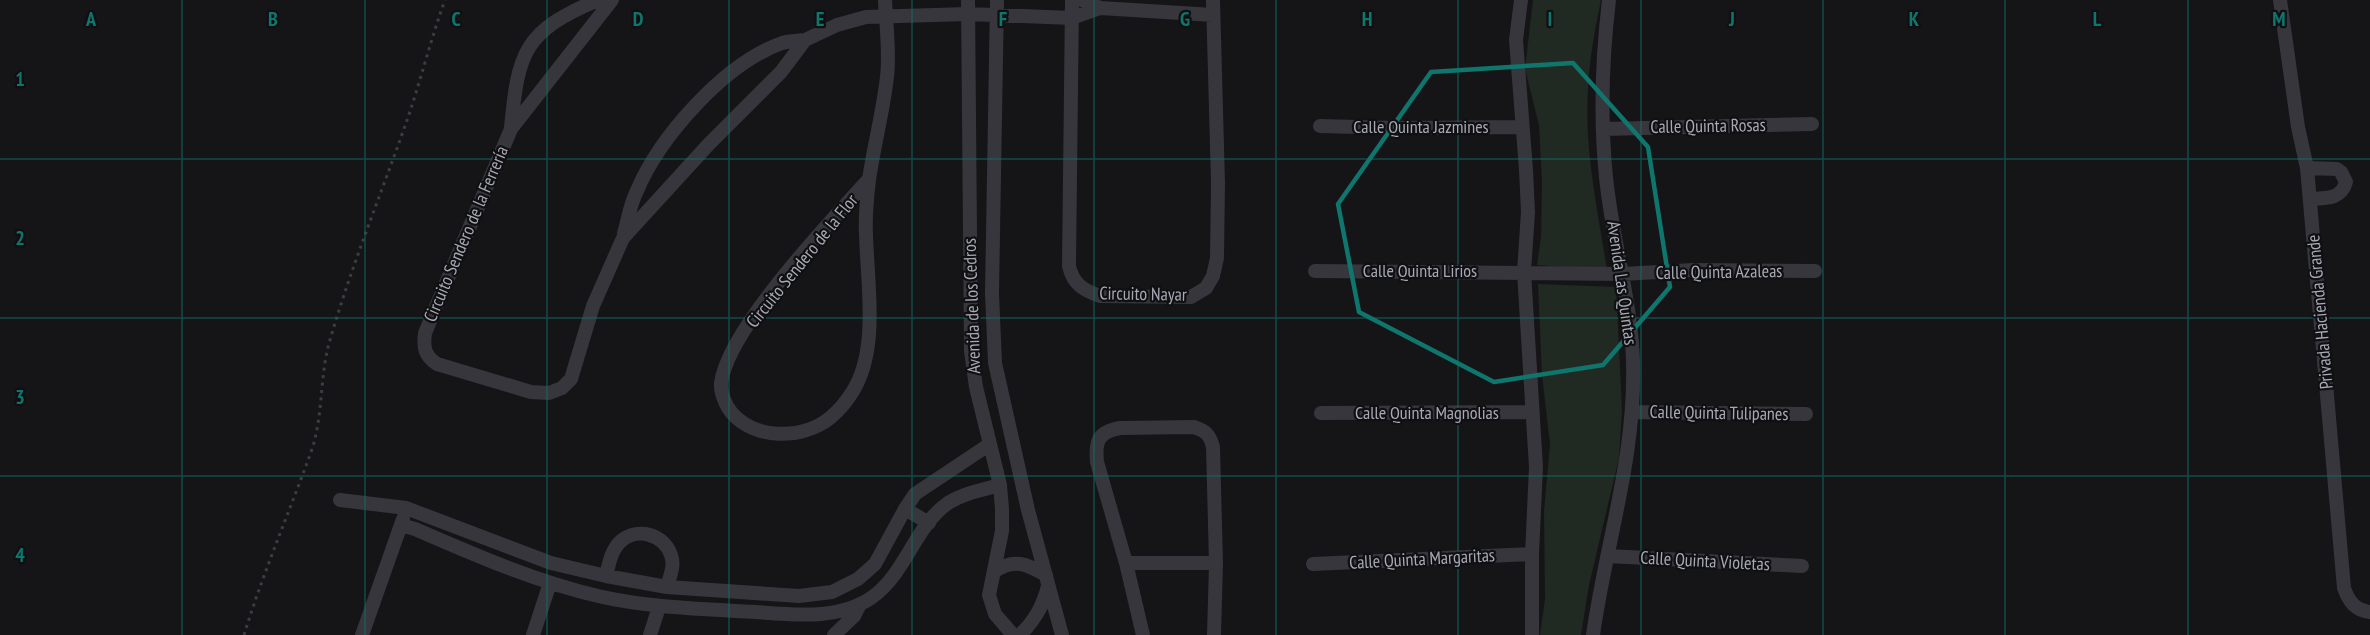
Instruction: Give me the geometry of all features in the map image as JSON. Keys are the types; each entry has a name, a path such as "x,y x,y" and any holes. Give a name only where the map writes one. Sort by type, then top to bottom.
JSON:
{"street":[{"name":"Circuito Sendero de la Ferrería","path":"511,129 515,83 529,45 543,30 562,16 598,0"},
{"name":"Circuito Sendero de la Ferrería","path":"612,0 511,129 425,333 423,344 427,357 437,364 531,392 549,393 562,388 571,379 592,306 623,238 635,193 655,157 677,124 734,70 763,51 784,42 804,40 837,25 866,17 968,14 1072,18"},
{"name":"Circuito Sendero de la Flor","path":"869,179 825,228 751,320 729,358 720,385 727,406 740,422 771,434 806,430 830,418 852,393 865,364 869,322 866,232 869,179 887,75 885,0"},
{"name":"Avenida de los Cedros","path":"968,0 971,351 976,387 1000,485 1002,531 989,595 994,614 1013,635"},
{"name":"Avenida de los Cedros","path":"996,0 992,331 994,363 1062,635"},
{"name":"Circuito Nayar","path":"1072,0 1069,266 1071,276 1077,285 1100,296 1191,297 1206,288 1213,276 1217,258 1218,183 1213,0"},
{"path":"1082,0 1100,8 1213,15"},
{"path":"1521,0 1516,40 1528,213 1524,272 1536,467 1532,554 1532,635"},
{"name":"Avenida Las Quintas","path":"1593,635 1623,484 1633,412 1631,318 1606,178 1603,129 1603,50 1609,0"},
{"name":"Privada Hacienda Grande","path":"2280,0 2298,127 2307,168 2344,588 2348,600 2355,607 2370,612"},
{"path":"1072,18 1100,8"},
{"name":"Circuito Sendero de la Ferrería","path":"623,238 708,145 781,72 804,40"},
{"name":"Calle Quinta Rosas","path":"1603,129 1812,124"},
{"name":"Calle Quinta Jazmines","path":"1320,126 1522,127"},
{"path":"2307,168 2337,169 2341,171 2346,182 2342,192 2336,196 2310,199"},
{"name":"Calle Quinta Azaleas","path":"1524,272 1623,274 1693,270 1815,271"},
{"name":"Calle Quinta Lirios","path":"1316,271 1524,272"},
{"name":"Calle Quinta Magnolias","path":"1321,413 1532,412"},
{"name":"Calle Quinta Tulipanes","path":"1633,412 1806,414"},
{"path":"1143,635 1126,563 1097,462 1096,445 1102,435 1110,430 1194,427 1205,430 1213,447 1216,563 1214,635"},
{"path":"340,500 406,508 551,563 606,576 667,587 799,596 832,592 858,579 875,564 905,509 924,486 990,444"},
{"path":"994,462 1016,457"},
{"path":"401,525 514,572 600,596 659,607 804,615 841,611 872,597 893,579 929,523 947,504 965,494 1000,485"},
{"path":"362,635 406,508"},
{"path":"905,509 929,523"},
{"path":"606,576 612,553 619,542 630,535 643,533 656,536 666,545 672,556 672,569 667,587"},
{"name":"Calle Quinta Margaritas","path":"1313,564 1532,554"},
{"name":"Calle Quinta Violetas","path":"1608,555 1802,566"},
{"path":"995,571 1014,562 1024,563 1047,580 1043,605 1031,624 1020,635"},
{"path":"1126,563 1216,563"},
{"path":"533,635 550,583"},
{"path":"834,635 854,616 860,604"},
{"path":"650,635 659,607"}],"path":[{"path":"244,635 262,577 311,452 319,426 322,379 329,342 376,203 409,115 445,0"}],"highlighted area":[{"path":"1573,63 1648,147 1670,287 1603,365 1494,382 1359,312 1338,204 1431,72"}],"shaded area":[{"path":"1533,0 1601,0 1591,56 1587,113 1593,180 1607,270 1537,265 1541,237 1542,182 1539,125 1525,69"},
{"path":"1538,284 1616,287 1622,409 1619,458 1589,585 1581,635 1540,635 1545,599 1544,512 1550,444 1542,375"}]}
